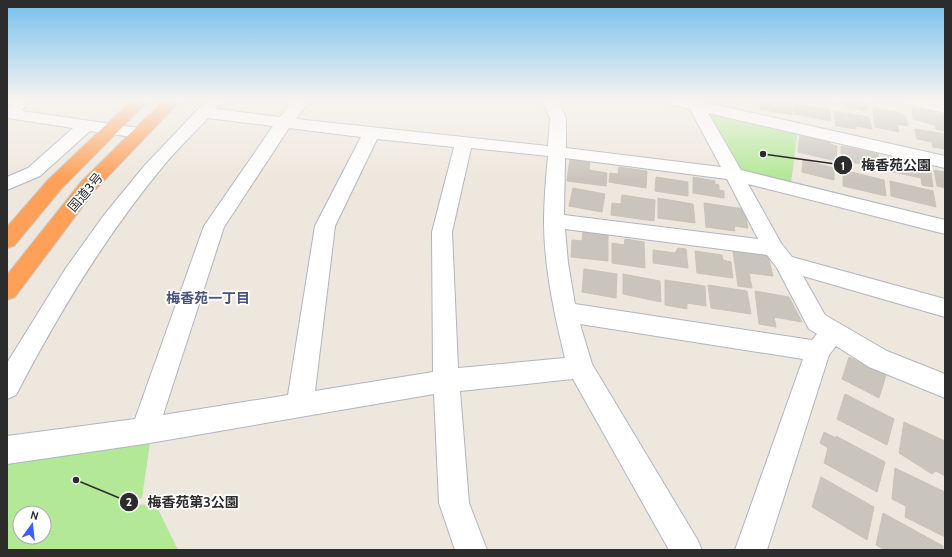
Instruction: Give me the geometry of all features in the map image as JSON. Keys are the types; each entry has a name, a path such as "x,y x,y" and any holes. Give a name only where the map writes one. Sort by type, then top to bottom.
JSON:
{"highway":[{"name":"国道3号","path":"7,291 88,186 145,127"},
{"name":"国道3号","path":"7,241 55,184 111,129"}],"street":[{"path":"7,184 34,172 84,127"},
{"path":"98,127 139,133"},
{"path":"7,387 33,338 97,238 152,167 191,127"},
{"path":"144,431 214,226 281,127"},
{"path":"319,127 558,152 734,174 945,227"},
{"path":"558,127 554,222 556,263 565,312 580,367 686,550"},
{"path":"702,127 734,174 818,322 825,342 751,550"},
{"path":"790,127 945,162"},
{"path":"300,405 325,226 371,133"},
{"path":"464,142 442,232 446,381 454,504 471,550"},
{"path":"554,222 779,255 945,308"},
{"path":"565,312 825,342 878,359 945,386"},
{"path":"7,450 144,431 446,381 580,367"}],"green space":[{"path":"716,127 770,127 797,134 791,184 743,174"},
{"path":"150,443 142,498 122,504 156,505 178,550 7,550 7,462"}],"building":[{"path":"843,127 856,127 856,129"},
{"path":"861,127 871,127 872,129"},
{"path":"875,127 898,127 899,132"},
{"path":"935,127 945,127 945,133 944,131 936,129"},
{"path":"915,129 945,134 945,149 933,147 932,142 917,139"},
{"path":"800,134 830,142 830,144 837,146 836,161 798,152"},
{"path":"841,146 878,154 879,166 841,160"},
{"path":"887,157 930,166 933,187 922,185 921,178 889,171"},
{"path":"570,158 590,161 589,170 607,173 606,186 567,181"},
{"path":"803,160 834,168 834,180 802,172"},
{"path":"619,167 647,171 646,188 609,182 610,173 618,174"},
{"path":"843,170 884,180 886,196 843,186"},
{"path":"934,170 945,172 945,188 937,186"},
{"path":"656,177 688,182 688,196 655,191"},
{"path":"693,177 715,181 715,184 719,185 719,190 724,191 724,198 693,193"},
{"path":"890,181 933,191 936,207 891,196"},
{"path":"573,188 605,194 602,212 569,206"},
{"path":"622,195 655,200 654,221 611,215 612,203 621,204"},
{"path":"658,198 693,204 695,223 658,218"},
{"path":"704,203 744,209 748,228 734,226 735,231 706,227"},
{"path":"583,232 608,235 608,261 571,257 572,240 582,241"},
{"path":"625,239 644,242 645,268 612,263 612,243 624,245"},
{"path":"678,248 686,249 688,268 653,263 653,250 675,253"},
{"path":"695,251 722,255 723,260 731,262 733,278 697,273"},
{"path":"733,251 768,256 773,276 749,273 752,288 738,286"},
{"path":"584,269 617,274 616,298 582,292"},
{"path":"623,274 660,281 661,302 623,294"},
{"path":"665,280 705,286 706,306 687,303 687,309 665,305"},
{"path":"708,285 747,291 751,314 711,308"},
{"path":"755,291 789,297 802,322 774,317 776,327 759,324"},
{"path":"849,357 886,375 879,398 842,379"},
{"path":"845,394 894,419 887,445 837,419"},
{"path":"904,422 945,441 945,476 936,471 932,474 899,453"},
{"path":"824,432 836,438 836,436 885,462 877,492 824,463 828,448 820,443"},
{"path":"895,468 945,492 945,537 905,517 906,506 892,499"},
{"path":"821,477 874,507 867,540 812,507"},
{"path":"883,513 943,546 943,550 885,550 876,545"}],"place":[{"name":"梅香苑公園","path":"763,154"},
{"name":"梅香苑第3公園","path":"76,480"}],"district":[{"name":"梅香苑一丁目","path":"208,298"}]}
